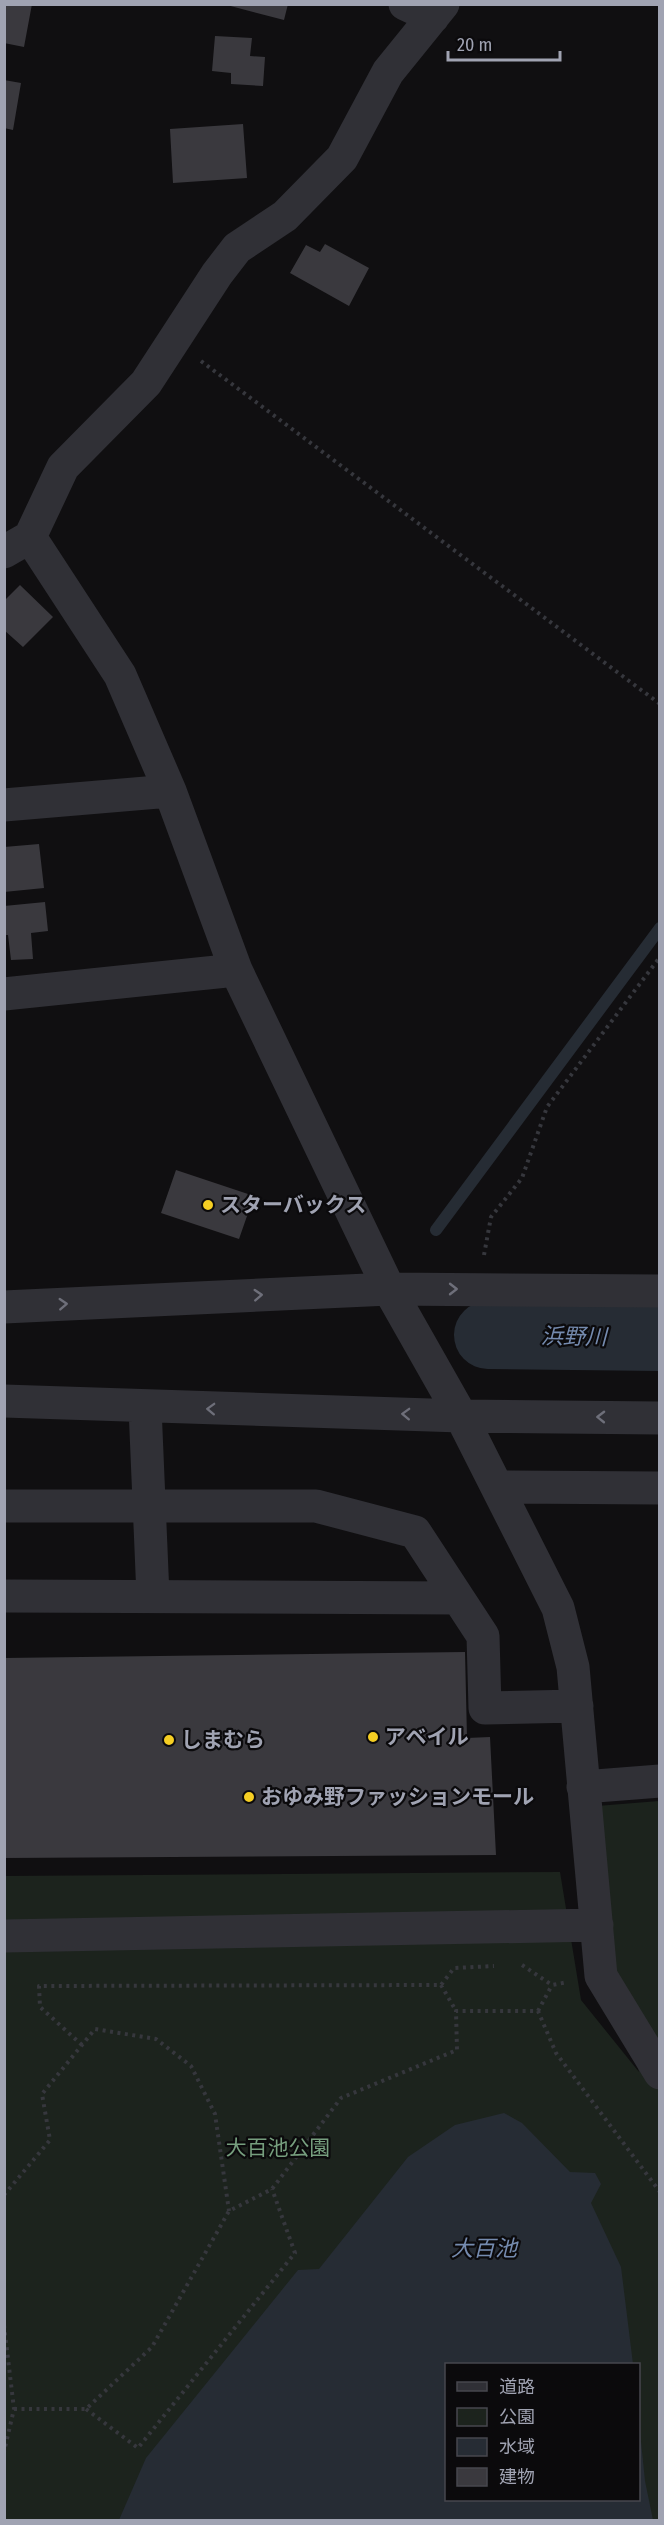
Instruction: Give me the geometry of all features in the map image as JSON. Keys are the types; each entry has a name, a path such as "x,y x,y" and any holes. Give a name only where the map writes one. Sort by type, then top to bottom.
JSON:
{"street":[{"path":"427,9 388,72 342,158 285,216 237,248 146,383 63,467 17,544 120,675 170,791 236,970 390,1289 461,1416 558,1608 573,1667 601,1976 660,2073"},
{"path":"4,805 170,791"},
{"path":"4,994 236,970"},
{"path":"4,1307 390,1289 660,1291"},
{"path":"4,1401 461,1416 660,1418"},
{"path":"146,1407 153,1596"},
{"path":"498,1487 660,1488"},
{"path":"4,1506 316,1506 415,1532 483,1636 485,1708 577,1706"},
{"path":"4,1596 458,1598"},
{"path":"583,1787 660,1781"},
{"path":"4,1936 597,1925"}],"path":[{"path":"173,340 660,704"},
{"path":"478,1288 491,1216 522,1178 547,1107 660,957"},
{"path":"514,1965 525,1965 552,1985 601,1976"},
{"path":"441,1985 454,1968 502,1966"},
{"path":"86,2409 152,2347 230,2211 272,2189 341,2098 457,2050 456,2011 441,1985"},
{"path":"82,2045 40,2007 39,1986 441,1985"},
{"path":"538,2011 552,1985"},
{"path":"456,2011 538,2011"},
{"path":"538,2011 556,2053 660,2192"},
{"path":"4,2195 51,2140 42,2094 95,2029 156,2039 191,2066 215,2114 230,2211"},
{"path":"14,2409 86,2409 138,2448 295,2253 272,2189"},
{"path":"4,2325 14,2409 4,2452"}],"green space":[{"name":"大百池公園","path":"659,1801 659,2520 5,2520 4,1876 560,1872 581,2000 639,2072 609,1972 597,1806"}],"water":[{"name":"大百池","path":"504,2113 522,2123 570,2172 595,2173 601,2184 591,2203 621,2267 633,2363 445,2363 445,2501 640,2501 640,2432 645,2481 653,2520 119,2520 146,2458 298,2270 319,2269 408,2157 455,2125"}],"building":[{"path":"4,4 32,4 24,47 4,43"},
{"path":"223,4 288,4 284,20"},
{"path":"215,36 252,38 250,56 265,57 263,86 231,84 231,73 212,71"},
{"path":"4,80 21,83 13,130 4,128"},
{"path":"243,124 247,178 173,183 170,129"},
{"path":"325,244 369,268 349,306 290,273 306,245 320,252"},
{"path":"20,585 53,617 23,647 4,630 4,601"},
{"path":"39,844 44,888 4,892 4,847"},
{"path":"45,902 48,931 31,933 33,959 11,960 8,935 4,935 4,906"},
{"name":"スターバックス","path":"176,1170 254,1196 239,1239 161,1213"},
{"name":"おゆみ野ファッションモール","path":"465,1652 467,1738 490,1737 496,1855 4,1858 4,1658"}],"waterway":[{"path":"436,1230 660,928"},
{"name":"浜野川","path":"488,1335 660,1337"}],"place":[{"name":"スターバックス","path":"208,1205"},
{"name":"アベイル","path":"373,1737"},
{"name":"しまむら","path":"169,1740"},
{"name":"おゆみ野ファッションモール","path":"249,1797"}]}
